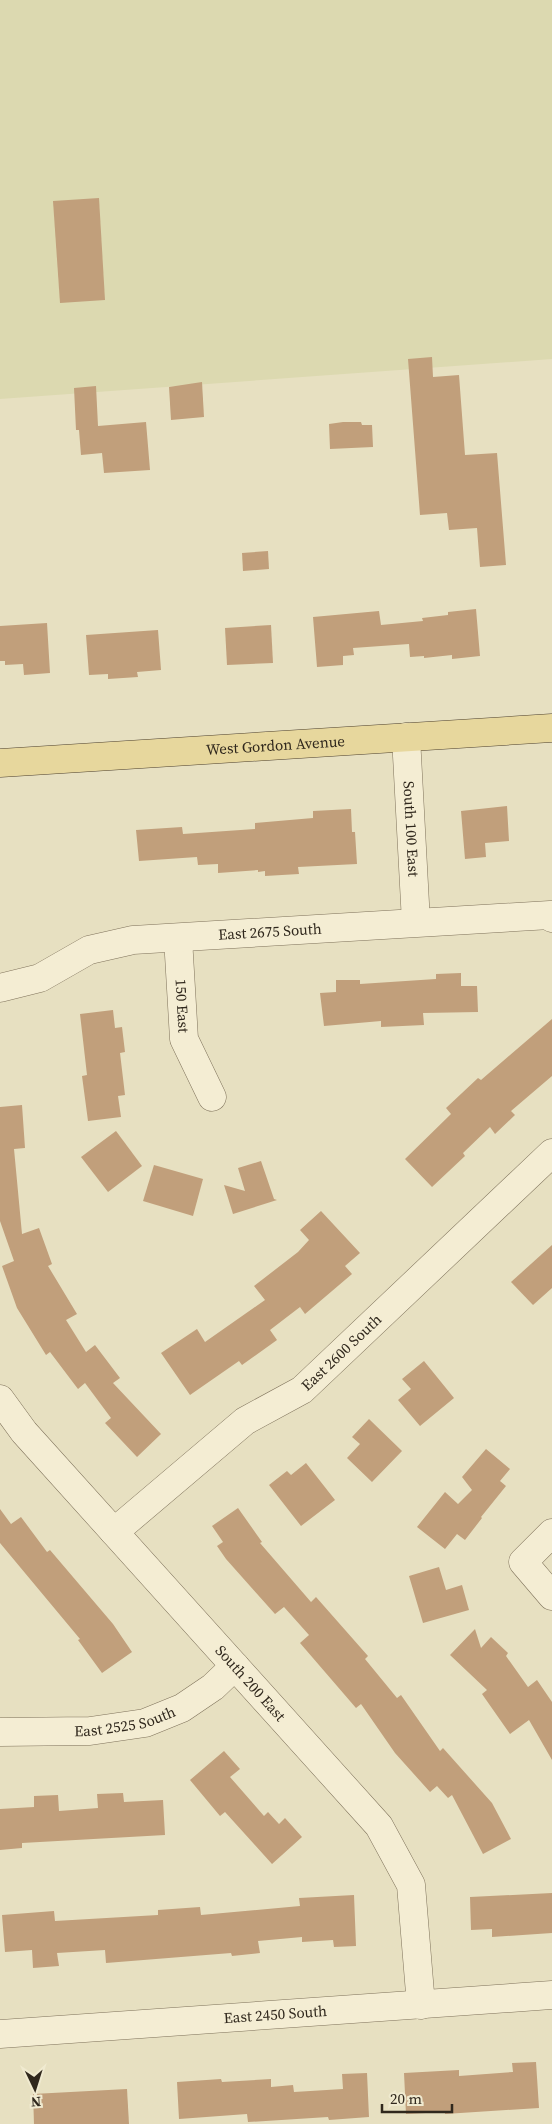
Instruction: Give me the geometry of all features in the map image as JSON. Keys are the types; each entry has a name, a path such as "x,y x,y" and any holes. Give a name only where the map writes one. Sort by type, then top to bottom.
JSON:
{"main road":[{"name":"West Gordon Avenue","path":"0,763 552,728"}],"street":[{"name":"South 100 East","path":"406,737 416,922"},
{"name":"East 2675 South","path":"0,988 40,978 89,950 133,940 416,922 551,916"},
{"name":"150 East","path":"178,938 184,1039 212,1097"},
{"name":"East 2600 South","path":"114,1532 245,1421 302,1390 552,1153"},
{"name":"South 200 East","path":"0,1399 24,1432 378,1826 411,1885 421,2005"},
{"path":"552,1533 523,1562 552,1596"},
{"name":"East 2525 South","path":"0,1732 90,1731 145,1723 182,1708 213,1687 235,1666"},
{"name":"East 2450 South","path":"0,2034 552,1995"}],"shaded area":[{"path":"0,0 552,0 552,359 0,399"}],"building":[{"path":"99,198 105,300 60,303 53,201"},
{"path":"432,357 433,377 459,375 465,455 497,453 506,565 480,567 477,528 449,530 447,513 420,515 408,359"},
{"path":"202,382 204,417 171,420 169,387"},
{"path":"96,386 98,426 146,422 150,470 104,473 102,453 81,455 79,430 76,430 74,388"},
{"path":"361,422 362,425 372,425 373,447 330,449 329,424"},
{"path":"268,551 269,569 243,571 242,553"},
{"path":"476,609 480,656 452,659 452,655 424,658 424,656 410,657 409,644 353,648 354,655 343,656 343,665 317,667 313,617 379,611 381,625 423,621 422,618 448,615 448,612"},
{"path":"47,623 50,673 24,675 23,664 5,665 5,661 0,661 0,626"},
{"path":"271,625 273,663 227,665 225,628"},
{"path":"158,630 161,670 137,672 138,677 108,679 108,674 89,675 86,635"},
{"path":"507,806 509,841 485,843 486,857 465,859 461,811"},
{"path":"351,809 352,832 355,832 357,864 298,867 299,874 265,876 265,871 258,872 258,870 218,873 218,864 198,865 197,857 139,861 136,830 182,827 183,834 255,829 255,823 313,818 313,811"},
{"path":"461,973 461,986 477,986 478,1012 423,1013 424,1025 381,1027 381,1021 324,1026 320,993 336,992 336,980 360,980 360,984 436,979 436,974"},
{"path":"113,1010 115,1028 122,1027 125,1052 120,1053 125,1095 118,1096 121,1117 88,1121 82,1076 87,1075 80,1014"},
{"path":"552,1019 552,1076 511,1111 515,1115 495,1134 490,1127 463,1153 465,1156 432,1187 405,1159 451,1114 446,1108 478,1078 481,1080"},
{"path":"22,1105 25,1148 14,1149 22,1234 39,1228 52,1264 48,1266 77,1314 66,1320 86,1352 95,1345 120,1378 113,1383 161,1434 137,1457 105,1423 111,1418 85,1383 78,1389 50,1352 46,1355 17,1308 2,1266 14,1261 0,1221 0,1107"},
{"path":"116,1131 142,1166 108,1192 81,1157"},
{"path":"261,1161 274,1199 277,1200 233,1214 224,1185 245,1191 238,1168"},
{"path":"154,1165 203,1179 193,1216 143,1201"},
{"path":"321,1211 360,1253 345,1266 352,1274 305,1314 300,1307 270,1330 277,1340 242,1365 239,1361 190,1395 161,1353 197,1329 205,1342 265,1300 254,1286 298,1252 309,1240 300,1230"},
{"path":"552,1245 552,1288 533,1305 511,1282"},
{"path":"424,1361 454,1398 420,1426 398,1400 411,1389 402,1379"},
{"path":"369,1419 402,1451 372,1482 347,1458 360,1444 352,1437"},
{"path":"486,1449 510,1469 500,1481 506,1486 465,1540 457,1534 445,1549 417,1527 445,1492 458,1504 472,1490 462,1477"},
{"path":"306,1463 335,1500 301,1526 269,1485 287,1471 291,1475"},
{"path":"238,1508 262,1542 260,1543 311,1602 316,1597 368,1656 365,1659 397,1698 401,1695 440,1751 443,1748 492,1803 511,1839 483,1854 452,1795 448,1798 437,1786 430,1792 395,1753 361,1704 356,1708 300,1643 309,1635 284,1607 275,1614 226,1559 217,1546 223,1542 212,1526"},
{"path":"0,1509 11,1524 21,1517 47,1552 50,1550 113,1624 132,1652 102,1673 78,1640 80,1639 0,1543"},
{"path":"439,1567 446,1590 462,1585 469,1610 423,1623 409,1576"},
{"path":"475,1629 481,1648 491,1637 508,1653 506,1656 528,1687 537,1680 552,1702 552,1760 529,1720 510,1734 482,1694 487,1690 450,1655"},
{"path":"224,1751 240,1769 230,1777 264,1816 268,1812 279,1824 285,1818 302,1837 272,1864 225,1812 220,1816 190,1780"},
{"path":"123,1793 124,1802 163,1800 165,1835 22,1843 22,1848 0,1850 0,1809 34,1807 34,1796 58,1795 59,1811 98,1808 97,1794"},
{"path":"552,1893 552,1933 492,1937 492,1929 471,1930 470,1897"},
{"path":"354,1895 356,1946 334,1947 333,1940 302,1942 302,1937 258,1941 260,1953 232,1956 231,1953 106,1963 105,1950 57,1953 59,1966 33,1968 32,1950 5,1952 2,1915 54,1911 55,1921 158,1915 158,1910 200,1907 201,1915 300,1906 299,1898"},
{"path":"536,2062 539,2108 445,2114 445,2112 406,2114 404,2073 459,2070 459,2076 513,2072 512,2063"},
{"path":"367,2073 369,2117 329,2120 328,2117 248,2122 247,2114 179,2119 177,2082 221,2079 222,2082 271,2079 271,2087 293,2085 294,2092 343,2089 342,2074"},
{"path":"127,2089 129,2124 34,2124 33,2094"}]}
